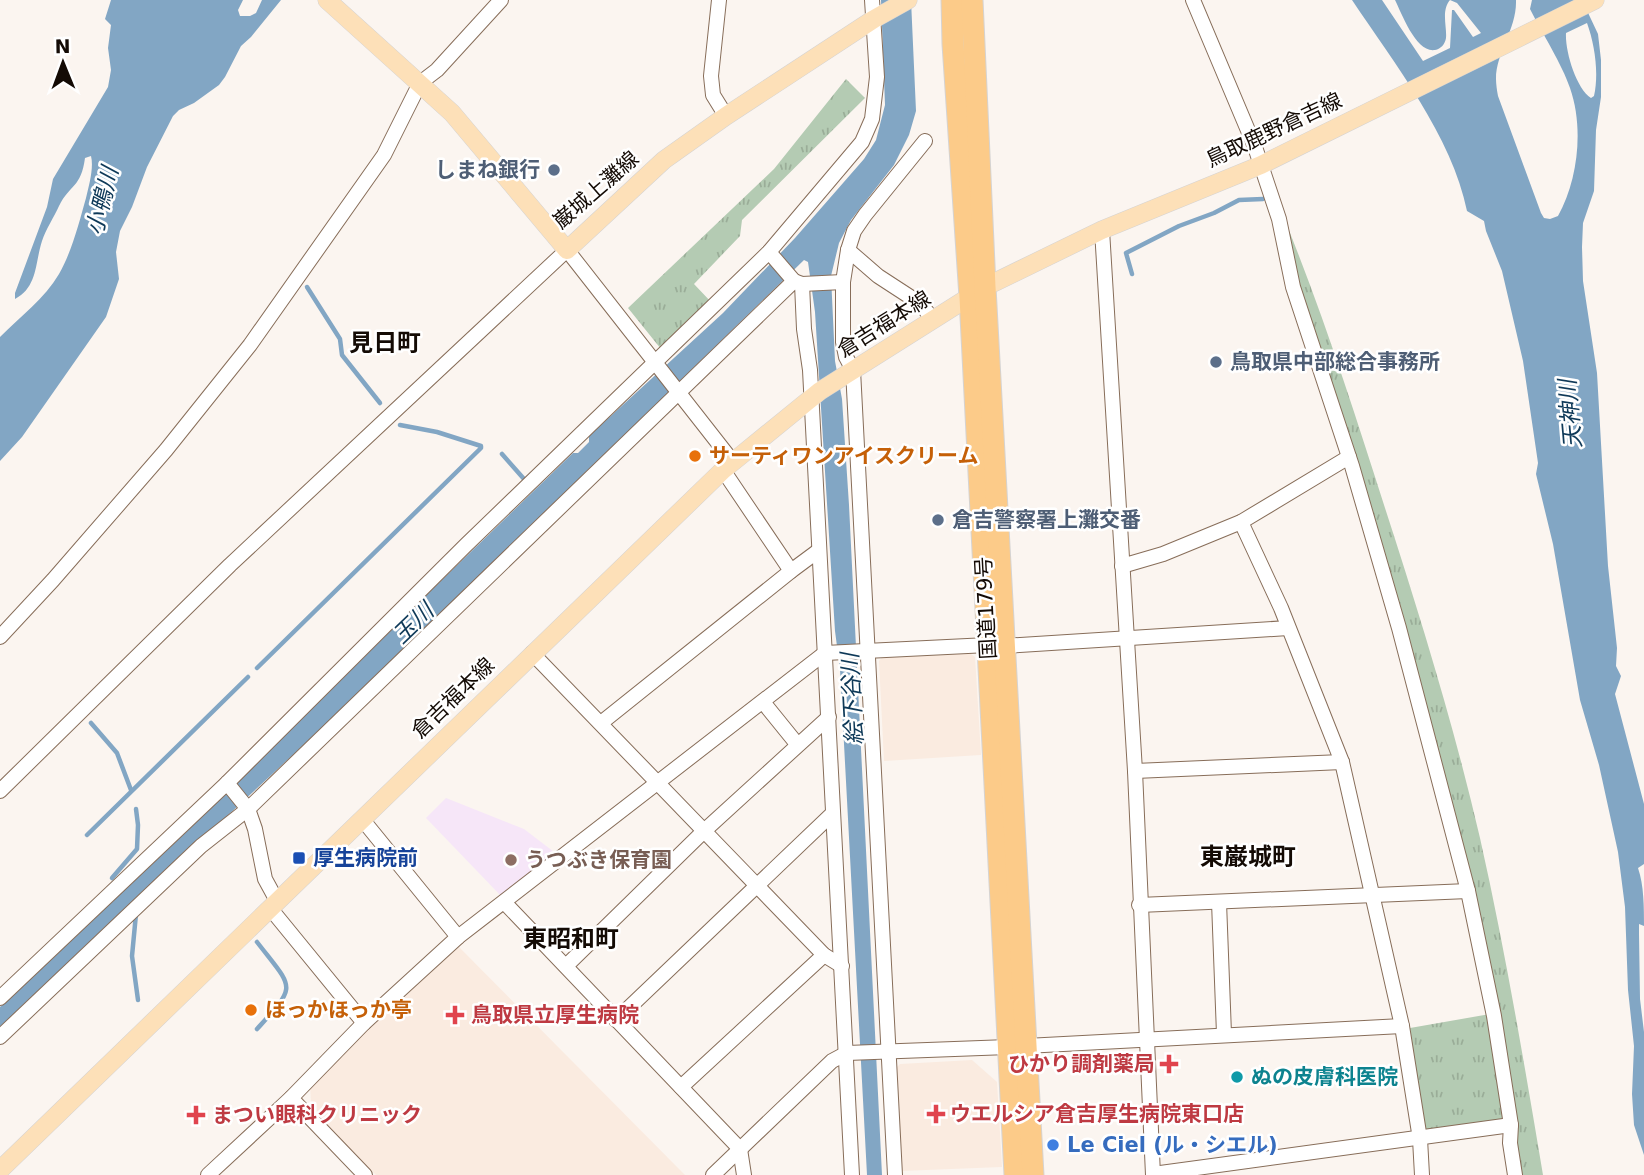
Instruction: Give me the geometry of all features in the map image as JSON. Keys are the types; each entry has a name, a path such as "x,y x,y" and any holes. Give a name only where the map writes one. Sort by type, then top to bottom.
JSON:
{"highway":[{"name":"国道179号","path":"952,0 953,44 977,292"},
{"name":"国道179号","path":"972,0 977,292 1017,1046 1015,1175"},
{"name":"国道179号","path":"1017,1046 1033,1175"}],"main road":[{"name":"巌城上灘線","path":"327,0 452,113 567,250 664,160 875,11 908,0"},
{"name":"鳥取鹿野倉吉線","path":"977,292 1102,230 1265,162 1595,0"},
{"name":"倉吉福本線","path":"0,1170 728,466 815,395 977,292"}],"street":[{"path":"0,637 166,450 250,345 384,155 416,79 437,70 501,0"},
{"path":"719,0 711,76 713,95 726,116"},
{"path":"1193,0 1265,162 1293,287 1349,457 1399,628 1468,891 1494,1016 1511,1125 1510,1143 1515,1175"},
{"path":"0,998 227,783 456,554 657,364 769,251 862,142 872,119 876,96 875,11"},
{"path":"895,1175 884,1051 850,371 844,342 843,282 848,250 855,231 925,141"},
{"path":"1102,230 1135,771 1153,1175 1511,1125"},
{"path":"0,791 230,565 567,250 623,324 678,389 791,570"},
{"path":"848,250 878,276 921,304 933,320"},
{"path":"769,251 798,283 815,395 818,551 830,653 828,717 833,813 842,966 853,1052 852,1175"},
{"path":"0,1037 201,846 247,809 678,389 798,283 843,282"},
{"path":"1122,566 1163,554 1241,522 1349,457"},
{"path":"1241,522 1281,608 1342,762 1402,1026 1420,1139 1422,1175"},
{"path":"601,723 818,551"},
{"path":"216,1172 364,1023 458,936 762,702 830,653 1288,628"},
{"path":"532,653 824,955 842,966"},
{"path":"762,702 797,744"},
{"path":"566,966 704,831 828,717"},
{"path":"1135,771 1342,762"},
{"path":"227,783 247,809 255,829 273,905 364,1023"},
{"path":"616,1020 833,813"},
{"path":"362,819 458,936"},
{"path":"1139,905 1468,891"},
{"path":"504,902 740,1149 744,1175"},
{"path":"1219,902 1224,1034"},
{"path":"681,1087 824,955"},
{"path":"713,1175 832,1061 853,1052 1402,1026"},
{"path":"290,1098 365,1175"}],"shaded area":[{"path":"968,652 975,657 981,755 884,761 879,661 884,655"},
{"path":"446,798 524,829 558,855 502,897 426,818"},
{"name":"鳥取県立厚生病院","path":"458,946 685,1175 376,1175 326,1125 311,1104 310,1084"},
{"path":"972,1060 997,1082 1002,1167 901,1171 897,1067 900,1064"}],"green space":[{"path":"846,79 865,98 742,220 740,236 694,284 712,303 661,349 628,308 774,169"},
{"path":"1288,228 1327,332 1362,438 1424,630 1459,754 1498,922 1543,1175 1520,1175 1485,954 1295,289"},
{"path":"1490,1014 1506,1115 1500,1122 1430,1131 1422,1126 1410,1028"}],"water":[{"name":"小鴨川","path":"111,0 243,0 238,10 240,16 250,16 256,13 262,0 281,0 241,46 219,85 173,116 147,167 120,231 116,252 119,279 106,317 22,437 0,461 0,337 53,283 64,265 75,237 90,182 91,156 85,158 78,181 63,199 46,232 32,281 15,299 47,207 53,179 108,87 111,70 108,48 111,25 105,19"},
{"path":"881,0 911,0 916,111 909,135 894,165 851,220 839,243 831,276 835,361 842,399 849,505 882,1175 867,1175 840,669 835,631 815,312 808,262 804,260 377,677 145,892 0,1032 0,1007 573,453 578,453 589,442 589,436 723,313 795,238 864,159 876,140 885,105"},
{"name":"天神川","path":"1352,0 1382,0 1423,61 1450,48 1452,10 1473,37 1481,33 1457,3 1450,0 1516,0 1513,21 1499,59 1497,92 1541,213 1544,218 1550,219 1558,216 1570,186 1577,154 1577,120 1570,88 1530,9 1532,0 1582,0 1598,34 1601,97 1596,130 1594,191 1583,223 1583,281 1597,373 1608,566 1617,648 1616,666 1621,676 1615,694 1644,804 1644,864 1638,868 1643,889 1644,912 1644,926 1639,924 1639,934 1640,999 1644,1032 1644,1155 1634,1125 1634,1046 1628,990 1625,907 1618,852 1599,765 1580,700 1553,544 1536,474 1538,463 1523,361 1502,271 1484,221 1467,211 1449,155 1435,128 1420,101","holes":["1587,23 1596,69 1594,96 1591,98 1581,86 1573,68 1567,49 1566,33"]},
{"path":"1395,0 1450,0 1446,9 1446,38 1439,49 1428,49 1416,39"}],"waterway":[{"path":"1132,274 1126,253 1239,200 1263,199"},
{"path":"307,287 340,339 342,355 380,403"},
{"path":"257,668 481,448 437,432 400,425"},
{"path":"502,454 524,479"},
{"path":"87,835 248,677"},
{"path":"91,723 117,753 131,790"},
{"path":"112,878 137,849 136,809"},
{"path":"136,914 132,956 138,1000"},
{"path":"257,942 284,979 286,987 280,1003 257,1029"}],"place":[{"name":"しまね銀行","path":"554,170"},
{"name":"鳥取県中部総合事務所","path":"1216,362"},
{"name":"サーティワンアイスクリーム","path":"695,456"},
{"name":"倉吉警察署上灘交番","path":"938,520"},
{"name":"厚生病院前","path":"299,858"},
{"name":"うつぶき保育園","path":"511,860"},
{"name":"ほっかほっか亭","path":"251,1010"},
{"name":"鳥取県立厚生病院","path":"455,1015"},
{"name":"ひかり調剤薬局","path":"1169,1064"},
{"name":"ぬの皮膚科医院","path":"1237,1077"},
{"name":"ウエルシア倉吉厚生病院東口店","path":"936,1114"},
{"name":"まつい眼科クリニック","path":"196,1115"},
{"name":"Le Ciel (ル・シエル)","path":"1053,1145"}],"district":[{"name":"見日町","path":"385,343"},
{"name":"東巌城町","path":"1248,857"},
{"name":"東昭和町","path":"571,939"}],"water label":[{"name":"玉川","path":"413,623"},
{"name":"絵下谷川","path":"852,699"}]}
